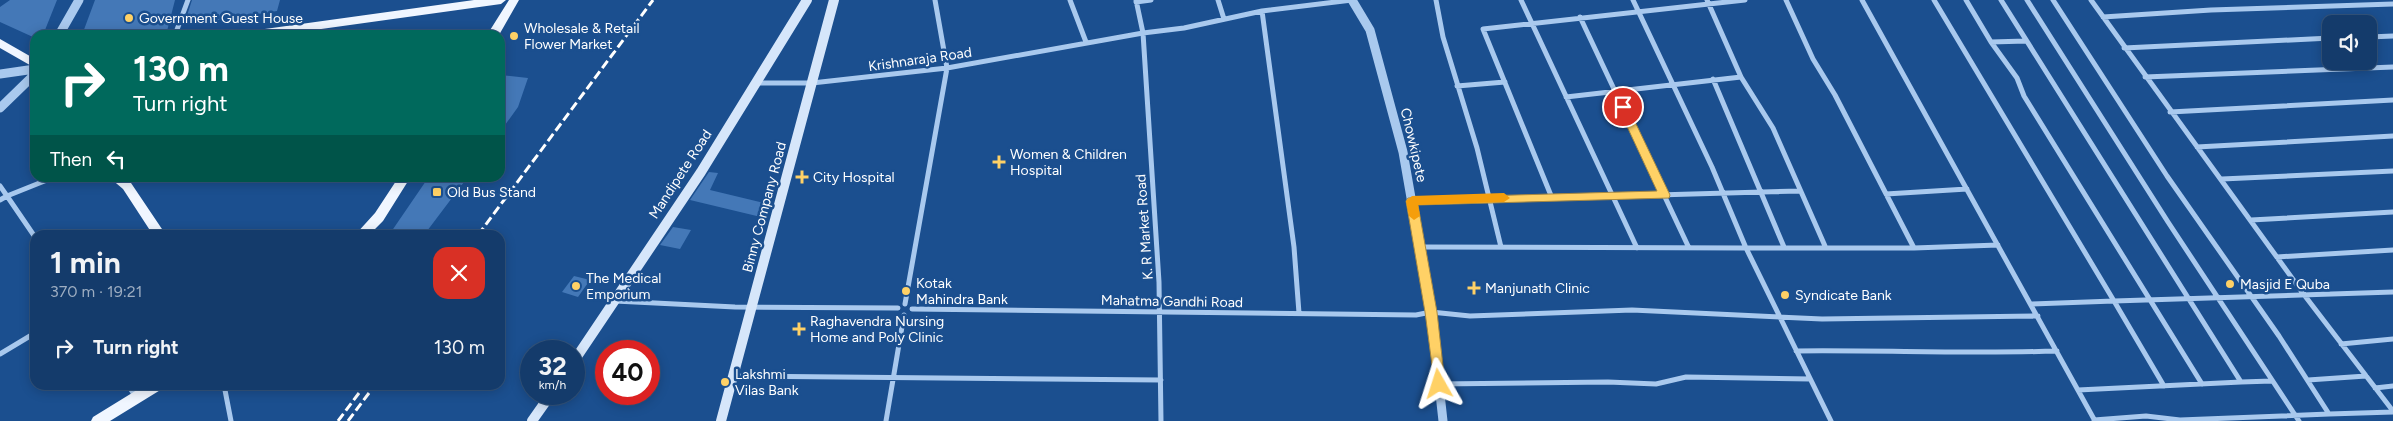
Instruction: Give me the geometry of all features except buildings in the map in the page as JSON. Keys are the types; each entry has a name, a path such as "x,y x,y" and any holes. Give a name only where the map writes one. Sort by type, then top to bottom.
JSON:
{"main road":[{"path":"300,30 501,0"},
{"path":"495,30 514,0"},
{"name":"Mandipete Road","path":"585,345 701,172 754,83 761,76 807,0"},
{"name":"Binny Company Road","path":"721,421 834,0"},
{"path":"0,43 30,61"},
{"path":"128,182 157,230"},
{"path":"366,230 379,217 401,182"},
{"path":"98,421 149,390"},
{"path":"532,421 544,405"}],"street":[{"path":"63,30 79,0"},
{"path":"177,30 188,0"},
{"path":"905,304 947,68 935,0"},
{"path":"1070,0 1086,42"},
{"path":"1136,1 1151,0"},
{"path":"1218,0 1224,19"},
{"name":"Krishnaraja Road","path":"754,83 812,83 947,68 1086,42 1184,28 1262,11 1352,0"},
{"name":"Chowkipete","path":"1352,0 1370,30 1403,152 1431,312 1443,421"},
{"path":"1436,0 1443,37 1477,148 1501,247"},
{"path":"1521,0 1637,248"},
{"path":"1633,0 1746,248 1831,421"},
{"path":"1552,198 1483,29 1707,1 1745,0"},
{"path":"1786,0 1813,58 1835,95 1914,248"},
{"path":"1862,0 2095,420 2146,416 2180,420 2295,414 2393,412"},
{"path":"1934,0 2164,386"},
{"path":"1966,0 1991,42 2017,78 2024,96 2202,384"},
{"path":"2001,0 2241,382"},
{"path":"2028,0 2219,300 2300,421"},
{"path":"2053,0 2167,176 2253,298 2329,414"},
{"path":"2091,0 2170,112 2222,179 2305,296 2393,412"},
{"name":"K. R Market Road","path":"1136,1 1143,33 1160,313 1161,421"},
{"path":"1707,1 1741,76 1773,128 1825,246"},
{"path":"2103,17 2165,12 2216,12 2393,4"},
{"path":"1262,11 1294,247 1299,313"},
{"path":"1580,16 1600,62 1616,91 1665,195 1688,248"},
{"path":"2377,37 2393,36"},
{"path":"2124,48 2322,38"},
{"path":"1991,42 2026,41"},
{"path":"2145,77 2393,67"},
{"path":"0,74 30,70"},
{"path":"1566,97 1741,76"},
{"path":"0,108 30,79"},
{"path":"1712,79 1784,247"},
{"path":"1457,86 1505,82"},
{"path":"2170,112 2393,100"},
{"path":"2197,147 2393,136"},
{"path":"2222,179 2393,171"},
{"path":"0,200 42,182"},
{"path":"0,186 30,230"},
{"path":"1886,194 1967,189"},
{"path":"1412,201 1800,192"},
{"path":"2250,220 2393,212"},
{"path":"1420,247 1746,248 1825,246 1914,248 1998,245"},
{"path":"2277,257 2393,250"},
{"path":"2031,304 2219,300 2393,292"},
{"path":"615,301 735,307 898,308"},
{"name":"Mahatma Gandhi Road","path":"912,309 1416,315 1431,312 1470,316 1632,310 1822,319 2038,316"},
{"path":"886,421 904,315"},
{"path":"0,346 2,353 30,336"},
{"path":"2342,344 2393,339"},
{"path":"1796,351 1920,350 1988,353 2057,351"},
{"path":"734,376 1161,380"},
{"path":"2308,380 2366,376"},
{"path":"1439,384 1608,382 1656,384 1686,377 1810,379"},
{"path":"2078,390 2272,381"},
{"path":"2375,388 2393,386"},
{"path":"132,390 137,397"},
{"path":"225,390 231,421"}],"railway":[{"path":"482,230 653,0"},
{"path":"338,421 361,390"},
{"path":"348,421 371,390"}],"slow traffic":[{"path":"1414,216 1412,201 1504,198"}],"place":[{"name":"Government Guest House","path":"129,18"},
{"name":"Wholesale & Retail Flower Market","path":"514,36"},
{"name":"Women & Children Hospital","path":"999,162"},
{"name":"City Hospital","path":"802,177"},
{"name":"Old Bus Stand","path":"437,192"},
{"name":"Masjid E Quba","path":"2230,284"},
{"name":"The Medical Emporium","path":"576,286"},
{"name":"Manjunath Clinic","path":"1474,288"},
{"name":"Kotak Mahindra Bank","path":"906,291"},
{"name":"Syndicate Bank","path":"1785,295"},
{"name":"Raghavendra Nursing Home and Poly Clinic","path":"799,329"},
{"name":"Lakshmi Vilas Bank","path":"725,382"}],"route":[{"path":"1439,384 1431,312 1412,201 1665,195 1623,107"}]}
